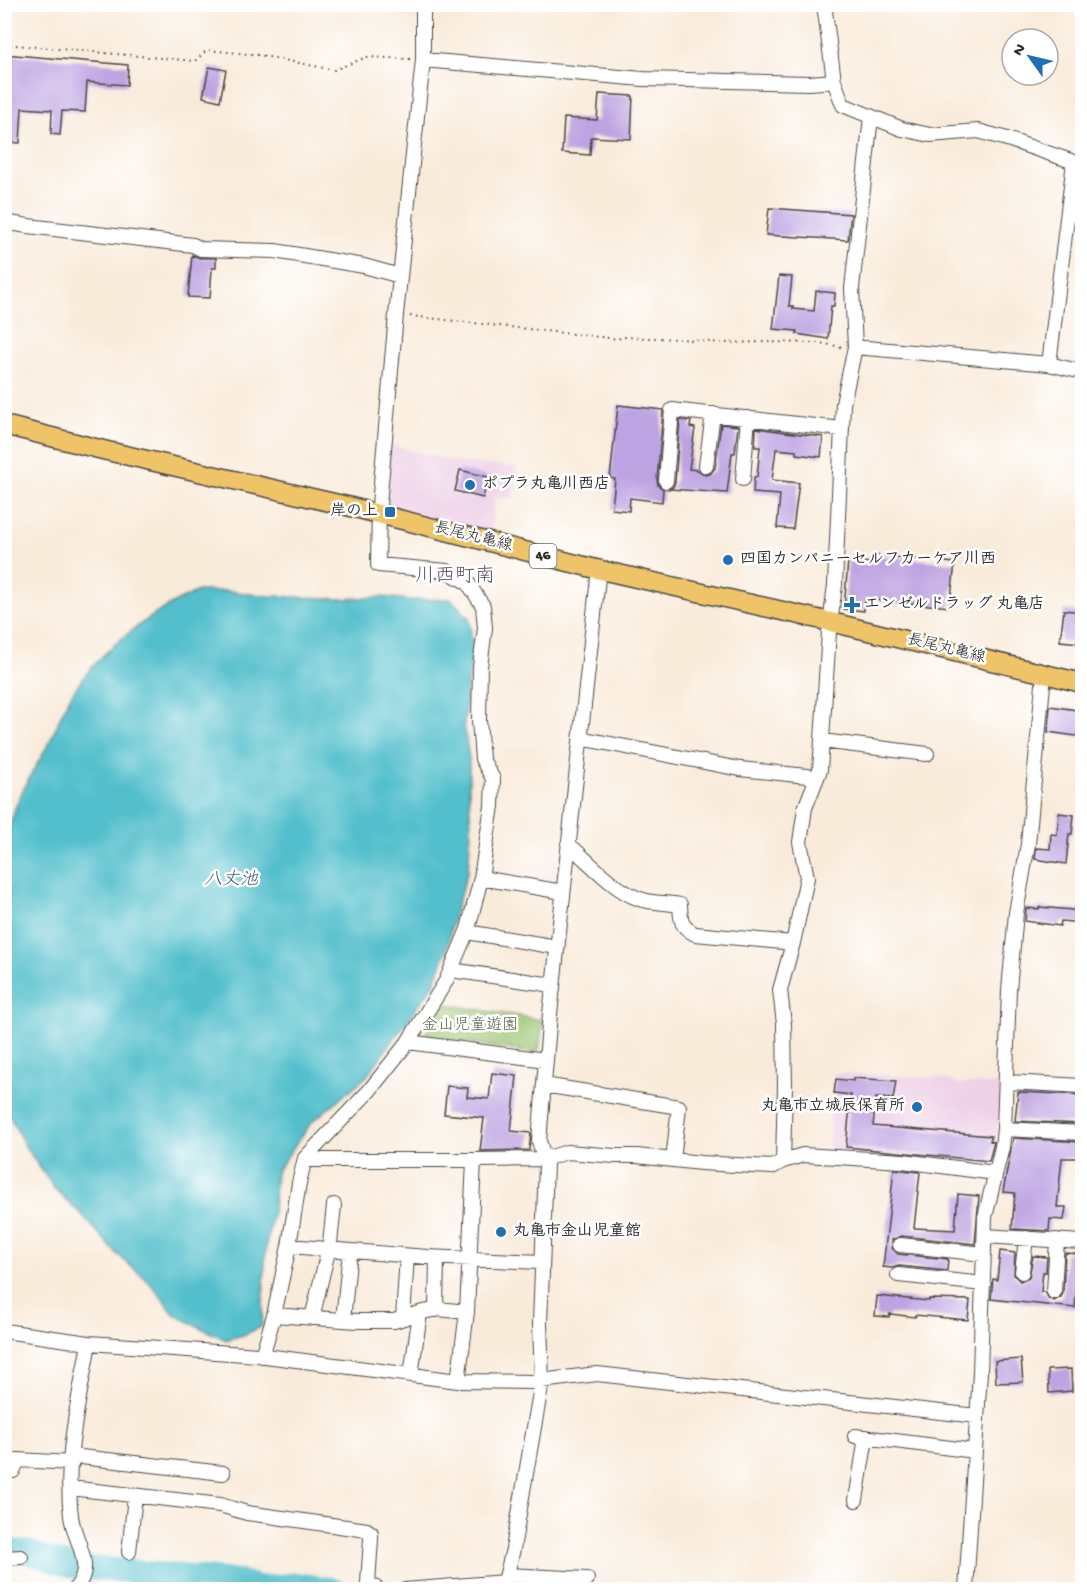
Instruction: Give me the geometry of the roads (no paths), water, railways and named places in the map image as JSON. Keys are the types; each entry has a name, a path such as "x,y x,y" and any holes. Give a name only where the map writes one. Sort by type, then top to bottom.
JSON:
{"main road":[{"name":"長尾丸亀線","path":"4,425 1083,683"}],"street":[{"path":"262,1356 274,1315 305,1160 369,1091 408,1042 446,981 467,932 481,878 492,806 493,778 482,759 479,720 480,667 485,628 483,606 468,584 447,571 378,565 379,514 396,315 423,60 423,4"},
{"path":"824,4 834,81 843,105 902,129 930,135 978,131 1054,154 1074,162 1078,168 1049,364"},
{"path":"423,60 643,79 810,83 834,81"},
{"path":"783,1161 785,1076 784,1024 780,990 794,943 807,878 800,842 805,808 820,770 835,585 843,404 855,347 852,288 871,117"},
{"path":"4,222 193,245 201,249 275,251 364,266 400,276"},
{"path":"855,347 1049,364 1083,372"},
{"path":"666,481 672,410 842,429"},
{"path":"706,466 714,414"},
{"path":"743,479 748,418"},
{"path":"505,1582 513,1549 542,1381 541,1262 546,1165 539,1141 553,985 599,569"},
{"path":"966,1590 984,1284 985,1216 1002,1147 1004,1129 1009,990 1016,913 1028,844 1044,674"},
{"path":"580,738 740,769 816,777"},
{"path":"822,741 927,754"},
{"path":"568,844 611,881 634,897 646,901 680,905 681,921 685,929 695,934 794,943"},
{"path":"481,878 563,892"},
{"path":"467,932 557,947"},
{"path":"451,970 553,985"},
{"path":"408,1042 546,1060"},
{"path":"1007,1082 1083,1086"},
{"path":"544,1086 680,1107 673,1160"},
{"path":"1004,1129 1083,1133"},
{"path":"305,1160 545,1159 567,1152 772,1167 803,1155 903,1161 995,1173"},
{"path":"458,1381 467,1312 474,1160"},
{"path":"312,1318 328,1249 334,1205"},
{"path":"985,1236 1083,1242"},
{"path":"1022,1272 1026,1238"},
{"path":"1054,1292 1057,1240"},
{"path":"900,1245 984,1254"},
{"path":"289,1246 437,1258 541,1262"},
{"path":"343,1320 350,1251"},
{"path":"403,1318 407,1256"},
{"path":"436,1310 437,1258"},
{"path":"898,1275 984,1284"},
{"path":"274,1315 394,1321 436,1310 467,1312"},
{"path":"411,1375 420,1313"},
{"path":"4,1331 89,1343 262,1356 458,1381 542,1381 597,1374 977,1416"},
{"path":"74,1590 84,1567 71,1519 73,1435 89,1343"},
{"path":"856,1500 861,1436 975,1451"},
{"path":"4,1470 13,1471 18,1460 72,1460 223,1473"},
{"path":"70,1488 220,1505 247,1513 367,1530 371,1539 368,1583 380,1590"},
{"path":"129,1552 135,1496"},
{"path":"4,1558 21,1557"},
{"path":"405,1590 505,1582 587,1579"}],"water":[{"name":"八丈池","path":"198,591 343,599 382,597 411,600 451,599 469,618 473,649 464,726 469,758 471,830 468,870 454,915 446,952 434,984 367,1076 311,1123 276,1172 273,1211 266,1246 262,1326 226,1340 175,1315 150,1283 116,1253 54,1188 26,1148 5,1107 4,852 14,811 70,697 95,664 143,622"}],"waterway":[{"path":"4,1551 27,1552 70,1566 238,1581 262,1588 297,1584 336,1590"}],"place":[{"name":"ポプラ丸亀川西店","path":"470,485"},
{"name":"岸の上","path":"390,512"},
{"name":"四国カンパニーセルフカーケア川西","path":"728,560"},
{"name":"エンゼルドラッグ 丸亀店","path":"852,605"},
{"name":"丸亀市立城辰保育所","path":"917,1107"},
{"name":"丸亀市金山児童館","path":"501,1232"}],"district":[{"name":"川西町南","path":"455,577"}],"park label":[{"name":"金山児童遊園","path":"470,1026"}]}
